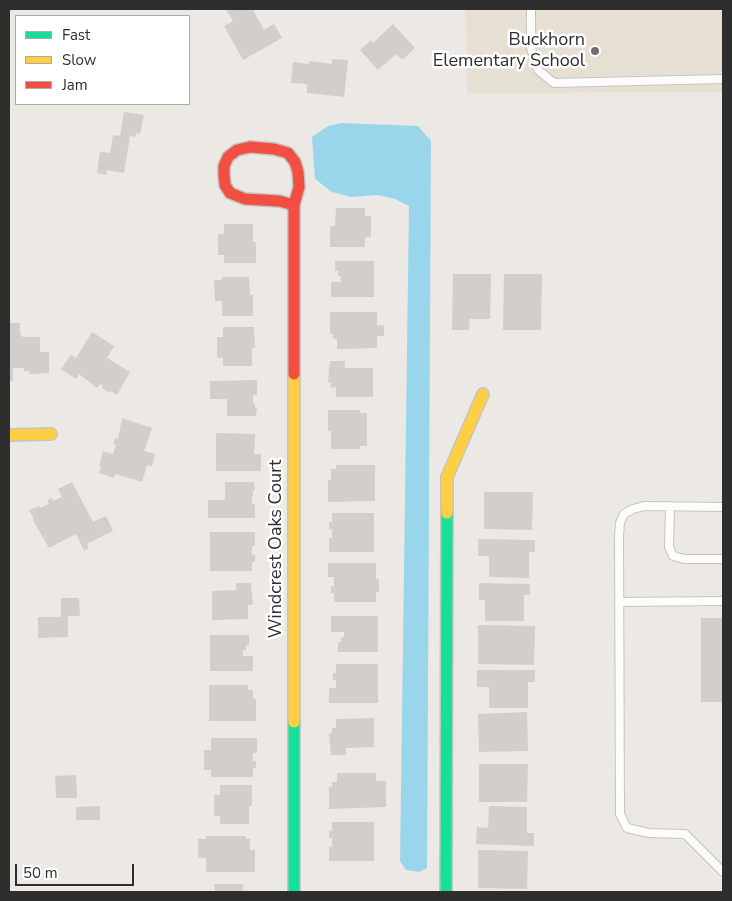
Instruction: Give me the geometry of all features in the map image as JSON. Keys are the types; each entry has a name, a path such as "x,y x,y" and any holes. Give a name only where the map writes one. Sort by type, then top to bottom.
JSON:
{"street":[{"name":"Windcrest Oaks Court","path":"294,205 246,199 230,193 225,185 224,175 224,166 228,157 237,150 250,147 274,150 288,153 295,162 298,172 298,187 294,205 294,892"},
{"path":"446,892 447,477 483,394"},
{"path":"9,435 51,434"}],"lane":[{"path":"530,9 531,48 538,70 554,83 723,79"},
{"path":"723,507 644,506 633,509 624,514 620,523 619,537 620,814 628,828 649,833 685,834 723,872"},
{"path":"670,506 669,547 674,556 684,559 723,559"},
{"path":"619,602 723,601"}],"shaded area":[{"name":"Buckhorn Elementary School","path":"466,9 723,9 723,92 467,93"}],"water":[{"path":"342,123 418,126 431,141 427,868 419,872 406,870 400,861 409,206 395,199 378,195 351,197 332,192 315,179 312,137 328,126"}],"building":[{"path":"226,9 253,10 264,30 274,24 282,38 243,60 224,26 233,21"},
{"path":"393,24 415,48 402,60 396,54 378,70 360,50 371,40 373,43"},
{"path":"332,59 348,60 344,97 307,93 307,84 291,83 293,62 309,64 309,61 332,64"},
{"path":"124,112 144,115 140,134 136,133 135,137 130,136 124,173 107,170 106,175 97,173 100,152 110,153 113,135 120,136"},
{"path":"336,208 365,208 365,216 371,216 371,237 365,237 365,247 330,247 330,226 335,226"},
{"path":"224,224 253,224 253,242 256,242 256,263 224,263 224,255 218,255 218,234 224,234"},
{"path":"335,261 374,261 374,297 331,297 331,282 341,282 341,276 338,276 338,271 335,271"},
{"path":"453,274 491,274 490,319 470,319 469,330 452,330"},
{"path":"504,274 542,274 541,330 503,330"},
{"path":"222,277 249,277 250,295 253,295 253,316 222,316 222,301 215,301 214,280 222,280"},
{"path":"330,312 377,312 377,326 384,325 384,336 377,336 377,348 337,349 337,339 333,339 333,334 330,334"},
{"path":"9,323 20,323 20,334 23,337 40,337 40,352 49,352 49,373 29,374 29,371 24,371 24,368 13,368 13,381 9,381"},
{"path":"223,327 254,327 255,348 252,348 252,366 223,366 223,358 217,358 217,337 223,337"},
{"path":"92,332 114,346 107,358 130,372 117,395 102,388 103,386 100,384 97,388 79,374 76,379 61,369 71,355 76,358"},
{"path":"330,361 345,361 345,368 373,368 373,397 336,397 336,387 331,388 331,382 328,382"},
{"path":"257,380 257,395 253,395 253,403 255,403 257,409 256,416 227,416 227,399 210,399 210,381"},
{"path":"328,410 360,410 360,413 367,413 367,446 360,446 360,449 331,449 331,431 328,431"},
{"path":"122,418 152,428 144,451 155,454 152,466 147,465 142,482 115,474 114,478 99,473 103,451 113,454 116,445 113,444 115,438 118,439"},
{"path":"216,433 255,434 254,454 261,454 261,471 216,471"},
{"path":"336,465 375,465 375,501 328,502 328,480 331,480 331,469 336,469"},
{"path":"72,482 93,522 106,516 113,531 87,544 89,548 84,551 76,534 49,548 29,510 49,504 47,500 52,498 53,501 62,497 58,489"},
{"path":"225,482 254,482 255,489 252,496 252,504 255,504 255,518 208,518 208,500 225,500"},
{"path":"484,492 533,492 532,530 484,529"},
{"path":"332,513 374,513 374,552 329,552 329,538 332,538 332,529 329,529 329,522 332,522"},
{"path":"210,532 255,532 255,546 252,546 252,555 255,555 255,562 252,562 252,571 210,571"},
{"path":"478,539 535,540 535,552 529,552 529,578 489,577 489,556 478,556"},
{"path":"328,563 376,563 376,579 379,579 379,592 376,592 376,602 334,602 334,593 331,593 331,586 334,586 334,577 328,577"},
{"path":"236,583 251,583 253,605 248,605 248,619 212,620 212,591 236,590"},
{"path":"479,583 530,584 530,595 524,595 524,621 485,621 485,600 479,600"},
{"path":"61,598 79,598 80,616 68,616 68,637 38,638 38,617 61,617"},
{"path":"331,616 378,616 378,652 338,652 338,642 341,642 341,637 344,637 344,632 331,632"},
{"path":"701,618 723,618 723,702 701,702"},
{"path":"478,625 535,626 534,665 478,664"},
{"path":"210,635 249,635 249,645 246,645 246,650 243,650 243,656 253,656 253,671 210,671"},
{"path":"336,664 378,664 378,703 329,703 329,688 336,688 336,680 333,680 333,673 336,673"},
{"path":"477,670 535,670 535,682 528,682 528,708 489,708 489,687 477,687"},
{"path":"209,685 248,685 248,690 253,690 253,699 256,699 256,721 209,721"},
{"path":"527,712 528,751 479,752 478,714"},
{"path":"374,718 374,747 346,748 346,755 331,755 329,733 332,733 332,728 336,728 336,719"},
{"path":"211,738 257,738 257,753 253,753 253,761 256,761 256,768 253,768 253,777 211,777 211,770 204,770 204,750 211,750"},
{"path":"479,764 528,764 527,802 479,802"},
{"path":"337,773 376,773 376,781 386,781 386,807 329,809 329,787 332,787 332,782 337,782"},
{"path":"76,775 77,798 56,798 55,776"},
{"path":"220,785 252,785 252,806 249,806 249,824 220,824 220,816 214,816 214,795 220,795"},
{"path":"100,806 100,820 76,820 76,807"},
{"path":"489,806 527,807 527,833 534,833 534,846 476,844 477,827 488,828"},
{"path":"332,822 374,822 374,861 329,861 329,847 332,847 332,838 329,838 329,831 332,831"},
{"path":"206,836 246,836 246,839 250,839 250,850 255,850 255,872 206,872 206,858 198,858 198,839 206,839"},
{"path":"478,850 528,851 527,889 478,888"},
{"path":"214,884 243,884 243,892 215,892"}],"traffic: fast":[{"path":"446,892 447,513"},
{"path":"294,722 294,892"}],"traffic: slow":[{"path":"294,374 294,722"},
{"path":"447,513 447,477 483,394"},
{"path":"9,435 51,434"}],"traffic: jam":[{"path":"294,205 279,201 245,199 230,193 225,185 224,175 224,166 228,157 237,150 250,147 274,149 288,153 295,162 299,187 294,205 294,374"}],"place":[{"name":"Buckhorn Elementary School","path":"595,51"}]}
